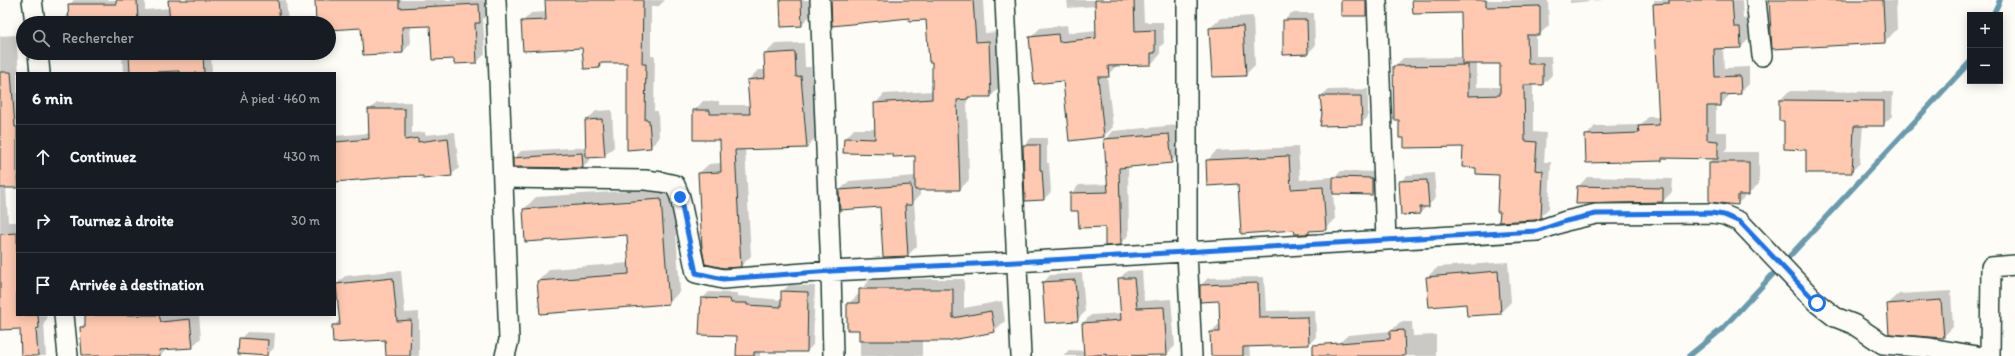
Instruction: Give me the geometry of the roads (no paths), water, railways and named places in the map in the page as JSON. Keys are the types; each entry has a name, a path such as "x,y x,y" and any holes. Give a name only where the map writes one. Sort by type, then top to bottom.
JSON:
{"street":[{"path":"32,0 34,16"},
{"path":"496,0 509,340 505,356"},
{"path":"820,0 833,356"},
{"path":"1005,0 1021,356"},
{"path":"1187,0 1187,252 1192,356"},
{"path":"1377,0 1386,240"},
{"path":"1756,0 1762,56"},
{"path":"39,60 40,72"},
{"path":"503,178 662,182 675,185 680,197 696,273 723,279 831,271 1016,262 1537,231 1566,221 1596,214 1711,213 1724,215 1740,222 1817,303 1835,317 1853,324 1884,344 1930,348 1977,356"},
{"path":"1990,356 1991,267 2015,265"},
{"path":"64,316 68,356"}],"waterway":[{"path":"1994,12 2000,0"},
{"path":"1689,356 1722,329 1967,65"}]}
